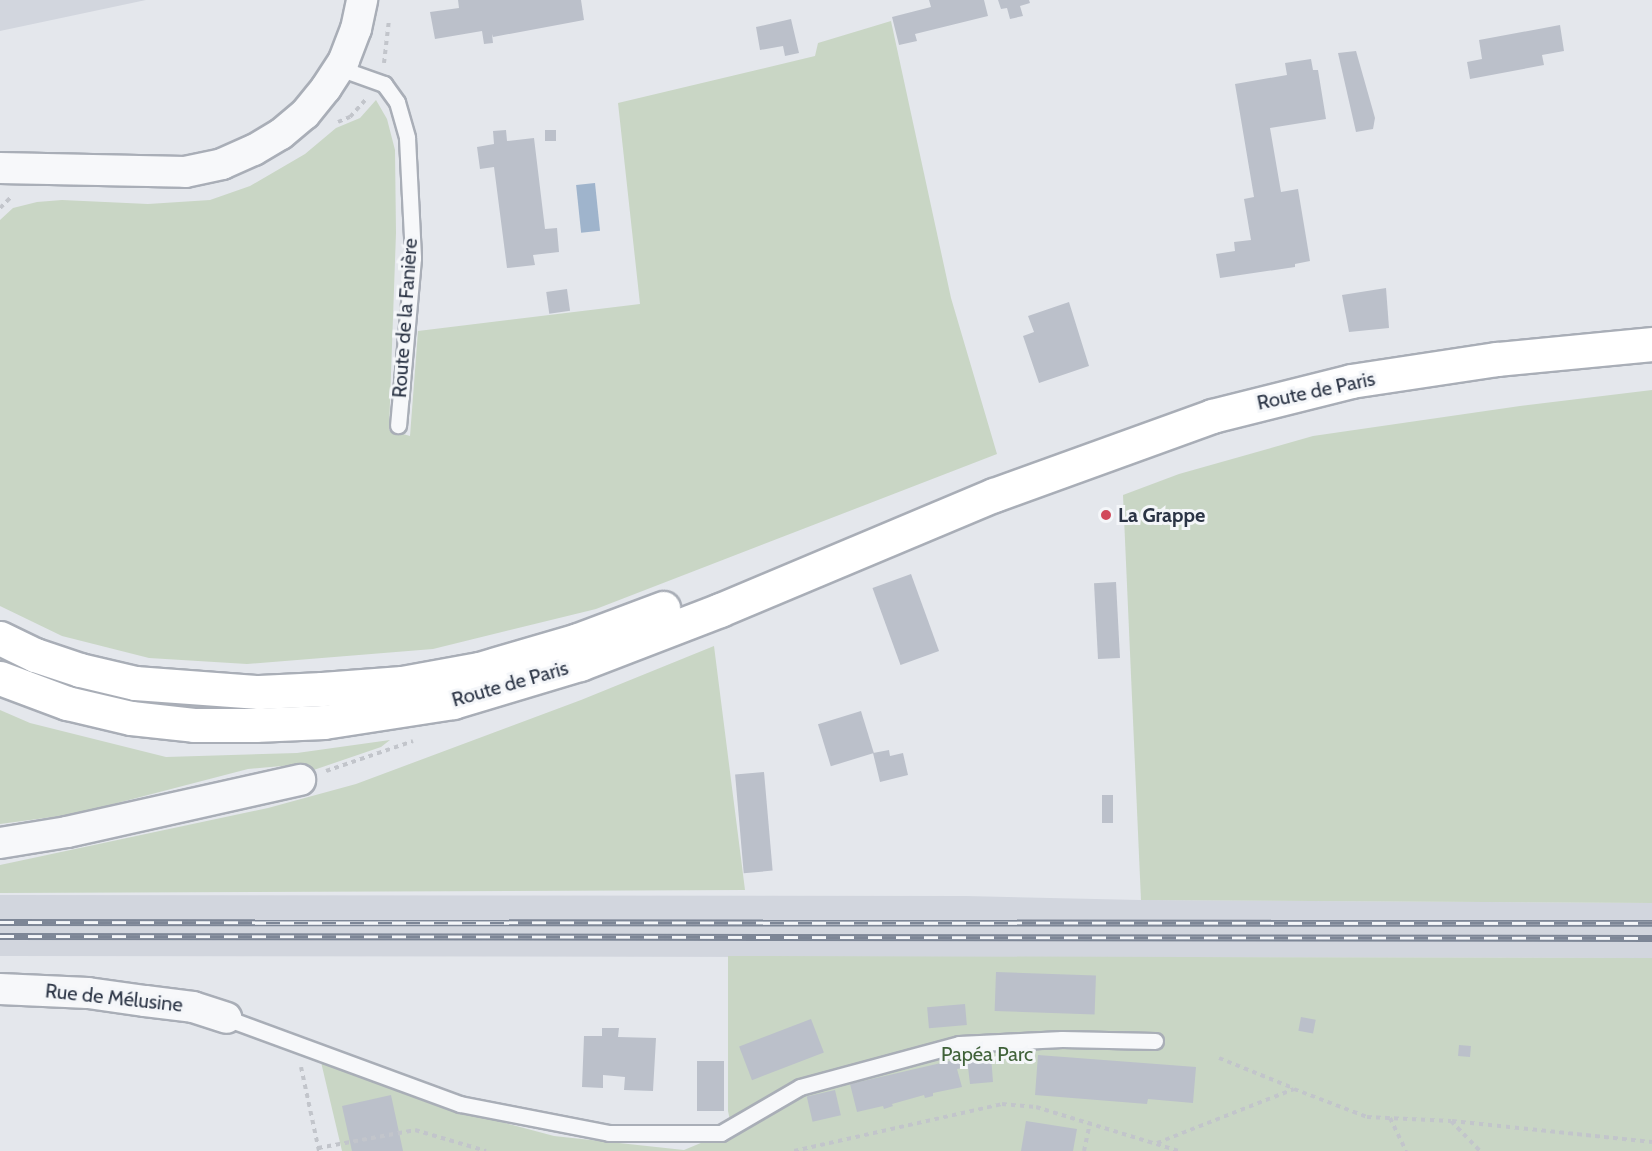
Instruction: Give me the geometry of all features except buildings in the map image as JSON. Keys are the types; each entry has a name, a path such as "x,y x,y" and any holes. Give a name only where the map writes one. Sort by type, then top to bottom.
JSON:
{"main road":[{"name":"Route de Paris","path":"0,678 67,703 131,718 194,724 255,725 324,722 453,702 591,660 720,610 994,495 1201,420 1287,395 1351,381 1497,359 1652,344"},
{"name":"Route de Paris","path":"0,638 80,670 135,683 259,692 402,683 479,669 578,640 831,545 994,495"}],"street":[{"path":"4,172 175,172 222,164 254,150 281,134 305,114 339,68 356,29 362,0"},
{"path":"0,843 67,832 300,780"},
{"name":"Rue de Mélusine","path":"0,989 88,993 145,1000 193,1007 226,1018"}],"lane":[{"name":"Route de la Fanière","path":"339,68 384,84 397,102 407,138 413,258 398,425"},
{"path":"226,1018 460,1104 609,1133 720,1133 800,1087 958,1044 1062,1040 1155,1041"}],"path":[{"path":"295,1043 319,1150 415,1130 486,1151"},
{"path":"1219,1058 1367,1117 1451,1121 1652,1142"},
{"path":"1156,1143 1294,1089"},
{"path":"794,1151 1002,1104 1036,1107 1179,1151"},
{"path":"1390,1118 1406,1151"},
{"path":"1451,1121 1480,1151"},
{"path":"1084,1151 1090,1122"}],"shaded area":[{"path":"0,0 146,0 0,31"},
{"path":"0,895 966,896 1141,900 1652,903 1652,958 0,956"}],"green space":[{"path":"891,21 951,298 997,454 596,609 433,649 247,664 149,658 62,636 0,606 0,220 13,208 37,202 62,200 148,204 210,200 250,186 305,154 336,128 360,118 376,100 387,119 395,150 396,233 389,430 410,436 418,331 640,304 618,103 815,56 818,43"},
{"path":"1652,390 1652,903 1141,900 1123,495 1179,474 1313,436 1520,406"},
{"path":"714,646 745,890 0,893 0,865 268,808 356,784 581,700"},
{"path":"0,710 30,723 166,757 297,753 390,740 381,747 302,774 293,765 248,769 75,814 0,824"},
{"name":"Papéa Parc","path":"728,956 1652,958 1652,1151 342,1151 321,1062 456,1110 554,1136 684,1150 732,1130 728,1111"}],"water":[{"path":"595,183 600,231 581,233 576,185"}],"railway":[{"path":"0,922 1652,923"},
{"path":"0,936 1652,938"}],"place":[{"name":"La Grappe","path":"1106,515"}]}
